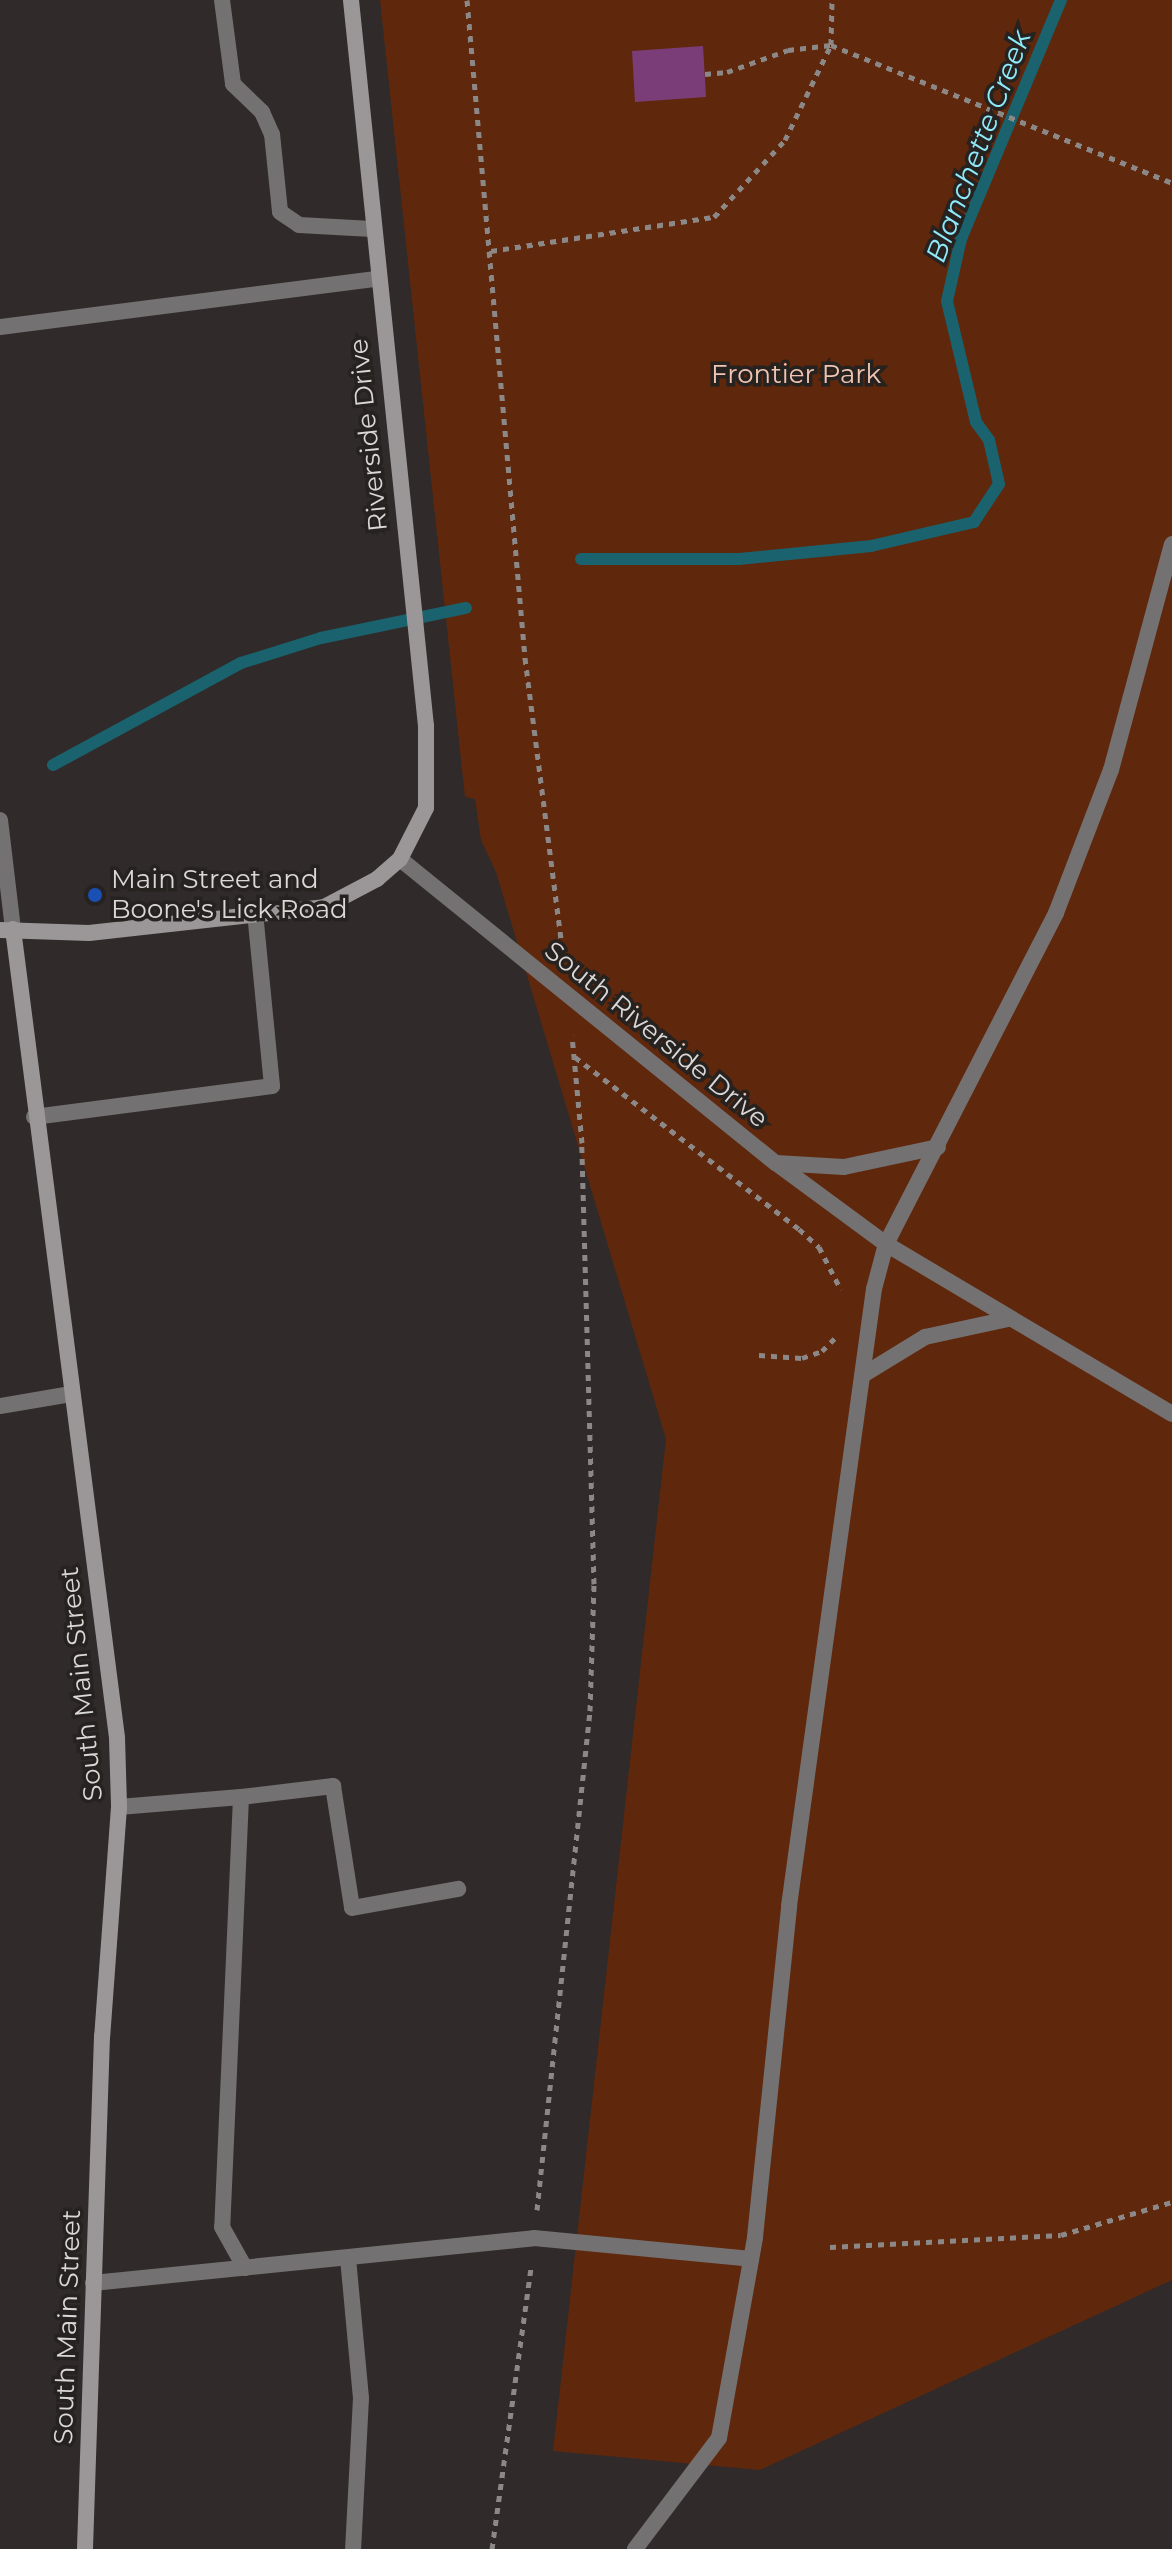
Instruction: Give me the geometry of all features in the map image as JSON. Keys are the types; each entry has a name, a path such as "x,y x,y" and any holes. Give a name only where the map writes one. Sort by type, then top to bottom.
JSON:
{"street":[{"path":"222,0 233,84 262,112 272,134 280,212 299,225 372,229"},
{"name":"Riverside Drive","path":"351,0 376,279 426,726 426,808 400,859"},
{"path":"0,327 376,279"},
{"path":"635,2549 719,2438 751,2259 776,2069 789,1906 863,1375 886,1244 1056,913 1111,770 1172,544"},
{"name":"South Main Street","path":"0,820 7,930 117,1738 119,1807 102,2036 85,2549"},
{"path":"7,930 89,933 324,907 348,898 400,859"},
{"name":"South Riverside Drive","path":"400,859 776,1163 886,1244 1172,1414"},
{"path":"34,1117 272,1086 255,914"},
{"path":"776,1163 844,1167 938,1147"},
{"path":"863,1375 925,1337 1008,1319"},
{"path":"0,1406 71,1394"},
{"path":"119,1807 333,1786 352,1908 458,1889"},
{"path":"241,1797 222,2227 245,2268"},
{"path":"93,2283 534,2238 751,2259"},
{"path":"348,2258 361,2398 353,2549"}],"path":[{"path":"467,0 525,658 569,996 582,1143 594,1584 590,1711 534,2238 492,2549"},
{"path":"491,251 714,217 785,140 831,45 832,0"},
{"path":"705,74 727,72 788,50 831,45 1172,183"},
{"path":"574,1056 799,1229 819,1247 844,1298"},
{"path":"759,1355 802,1358 822,1351 839,1327"},
{"path":"830,2247 1061,2235 1172,2202"}],"green space":[{"name":"Frontier Park","path":"380,0 1172,0 1172,2280 760,2470 553,2451 666,1439 496,872 481,840 475,799 465,797"}],"building":[{"path":"703,46 706,97 635,102 632,51"}],"waterway":[{"name":"Blanchette Creek","path":"581,559 739,559 871,546 974,522 999,484 989,440 976,422 947,301 961,239 1061,0"},
{"name":"Blanchette Creek","path":"53,765 241,663 321,638 466,608"}],"place":[{"name":"Main Street and Boone's Lick Road","path":"95,895"}]}
